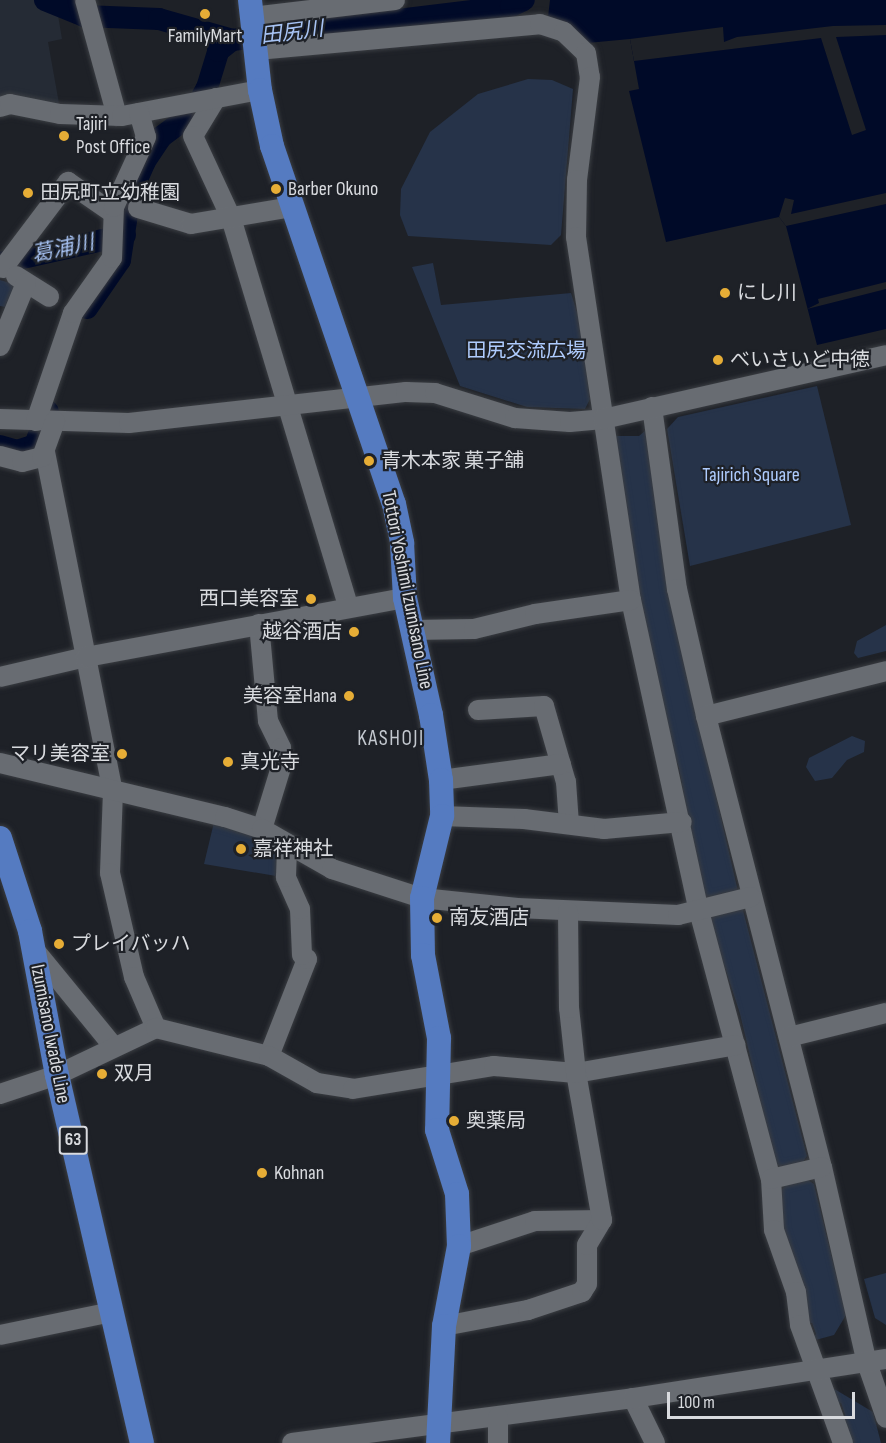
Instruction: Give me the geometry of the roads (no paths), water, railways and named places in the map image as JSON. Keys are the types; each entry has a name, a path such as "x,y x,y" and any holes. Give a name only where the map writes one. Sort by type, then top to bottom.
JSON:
{"main road":[{"name":"Tottori Yoshimi Izumisano Line","path":"254,29 260,90 292,207 394,504 402,543 405,598 441,780 442,816 422,898 423,955 439,1038 440,1078 437,1130 457,1194 459,1246 444,1326 438,1433"},
{"name":"Izumisano Iwade Line","path":"0,838 8,887 33,948 57,1075 142,1443"}],"street":[{"path":"85,0 117,116"},
{"path":"254,29 383,1"},
{"path":"254,29 540,24 564,32 586,53 590,77 577,180 576,237 631,600 649,693 682,822 699,911 771,1179 774,1230 796,1292 800,1325 843,1443"},
{"path":"0,107 10,104 60,114 117,116 260,90"},
{"path":"216,98 192,136 231,218 286,407 348,606"},
{"path":"139,112 146,137 113,213 112,258 73,313 45,421 45,452 113,791 110,873 135,977 156,1028"},
{"path":"49,297 1,269 68,183 113,213"},
{"path":"138,208 191,224 292,207"},
{"path":"0,346 26,283"},
{"path":"0,419 129,423 359,398 435,393 542,422 603,419 886,356"},
{"path":"652,407 677,590 706,716 822,1167 877,1361 886,1418"},
{"path":"0,456 33,462 45,452"},
{"path":"0,677 86,657 348,606 405,598"},
{"path":"412,630 474,629 535,614 631,600"},
{"path":"259,624 268,721 281,748 282,764 262,829"},
{"path":"706,716 886,671"},
{"path":"478,710 544,705 561,764 569,824"},
{"path":"0,763 262,829 332,869 422,898 568,912 678,915 751,897"},
{"path":"441,780 561,764"},
{"path":"442,816 569,824 604,829 682,822"},
{"path":"269,1056 307,959 302,955 300,909 286,877 287,844"},
{"path":"444,1326 487,1320 582,1292 587,1284 587,1245 602,1220 576,1073 569,1008 568,912"},
{"path":"33,948 114,1047"},
{"path":"789,1037 886,1013"},
{"path":"0,1094 57,1075 156,1028 269,1056 317,1083 353,1089 440,1078 504,1066 576,1073 736,1045"},
{"path":"771,1179 822,1167"},
{"path":"459,1246 535,1221 602,1220"},
{"path":"0,1335 112,1312"},
{"path":"292,1443 438,1433 498,1417 877,1361"},
{"path":"633,1398 655,1443"},
{"path":"498,1417 498,1443"}],"waterway":[{"path":"45,0 84,16 159,19 232,40"},
{"name":"田尻川","path":"87,308 120,260 130,195 145,161 161,137 193,113 207,88 218,51 232,40 511,6 524,0"},
{"name":"葛浦川","path":"0,263 125,235"},
{"name":"田尻川","path":"0,446 17,451 35,445 48,411"}],"place":[{"name":"FamilyMart","path":"205,14"},
{"name":"Tajiri Post Office","path":"64,136"},
{"name":"Barber Okuno","path":"276,189"},
{"name":"田尻町立幼稚園","path":"28,193"},
{"name":"にし川","path":"725,293"},
{"name":"べいさいど中徳","path":"718,360"},
{"name":"青木本家 菓子舗","path":"369,461"},
{"name":"西口美容室","path":"311,599"},
{"name":"越谷酒店","path":"354,632"},
{"name":"美容室Hana","path":"349,696"},
{"name":"マリ美容室","path":"122,754"},
{"name":"真光寺","path":"228,762"},
{"name":"嘉祥神社","path":"241,849"},
{"name":"南友酒店","path":"437,918"},
{"name":"プレイバッハ","path":"59,944"},
{"name":"双月","path":"102,1074"},
{"name":"奥薬局","path":"454,1121"},
{"name":"Kohnan","path":"262,1173"}],"district":[{"name":"KASHOJI","path":"391,739"}],"park label":[{"name":"田尻交流広場","path":"526,351"},
{"name":"Tajirich Square","path":"751,475"}]}
